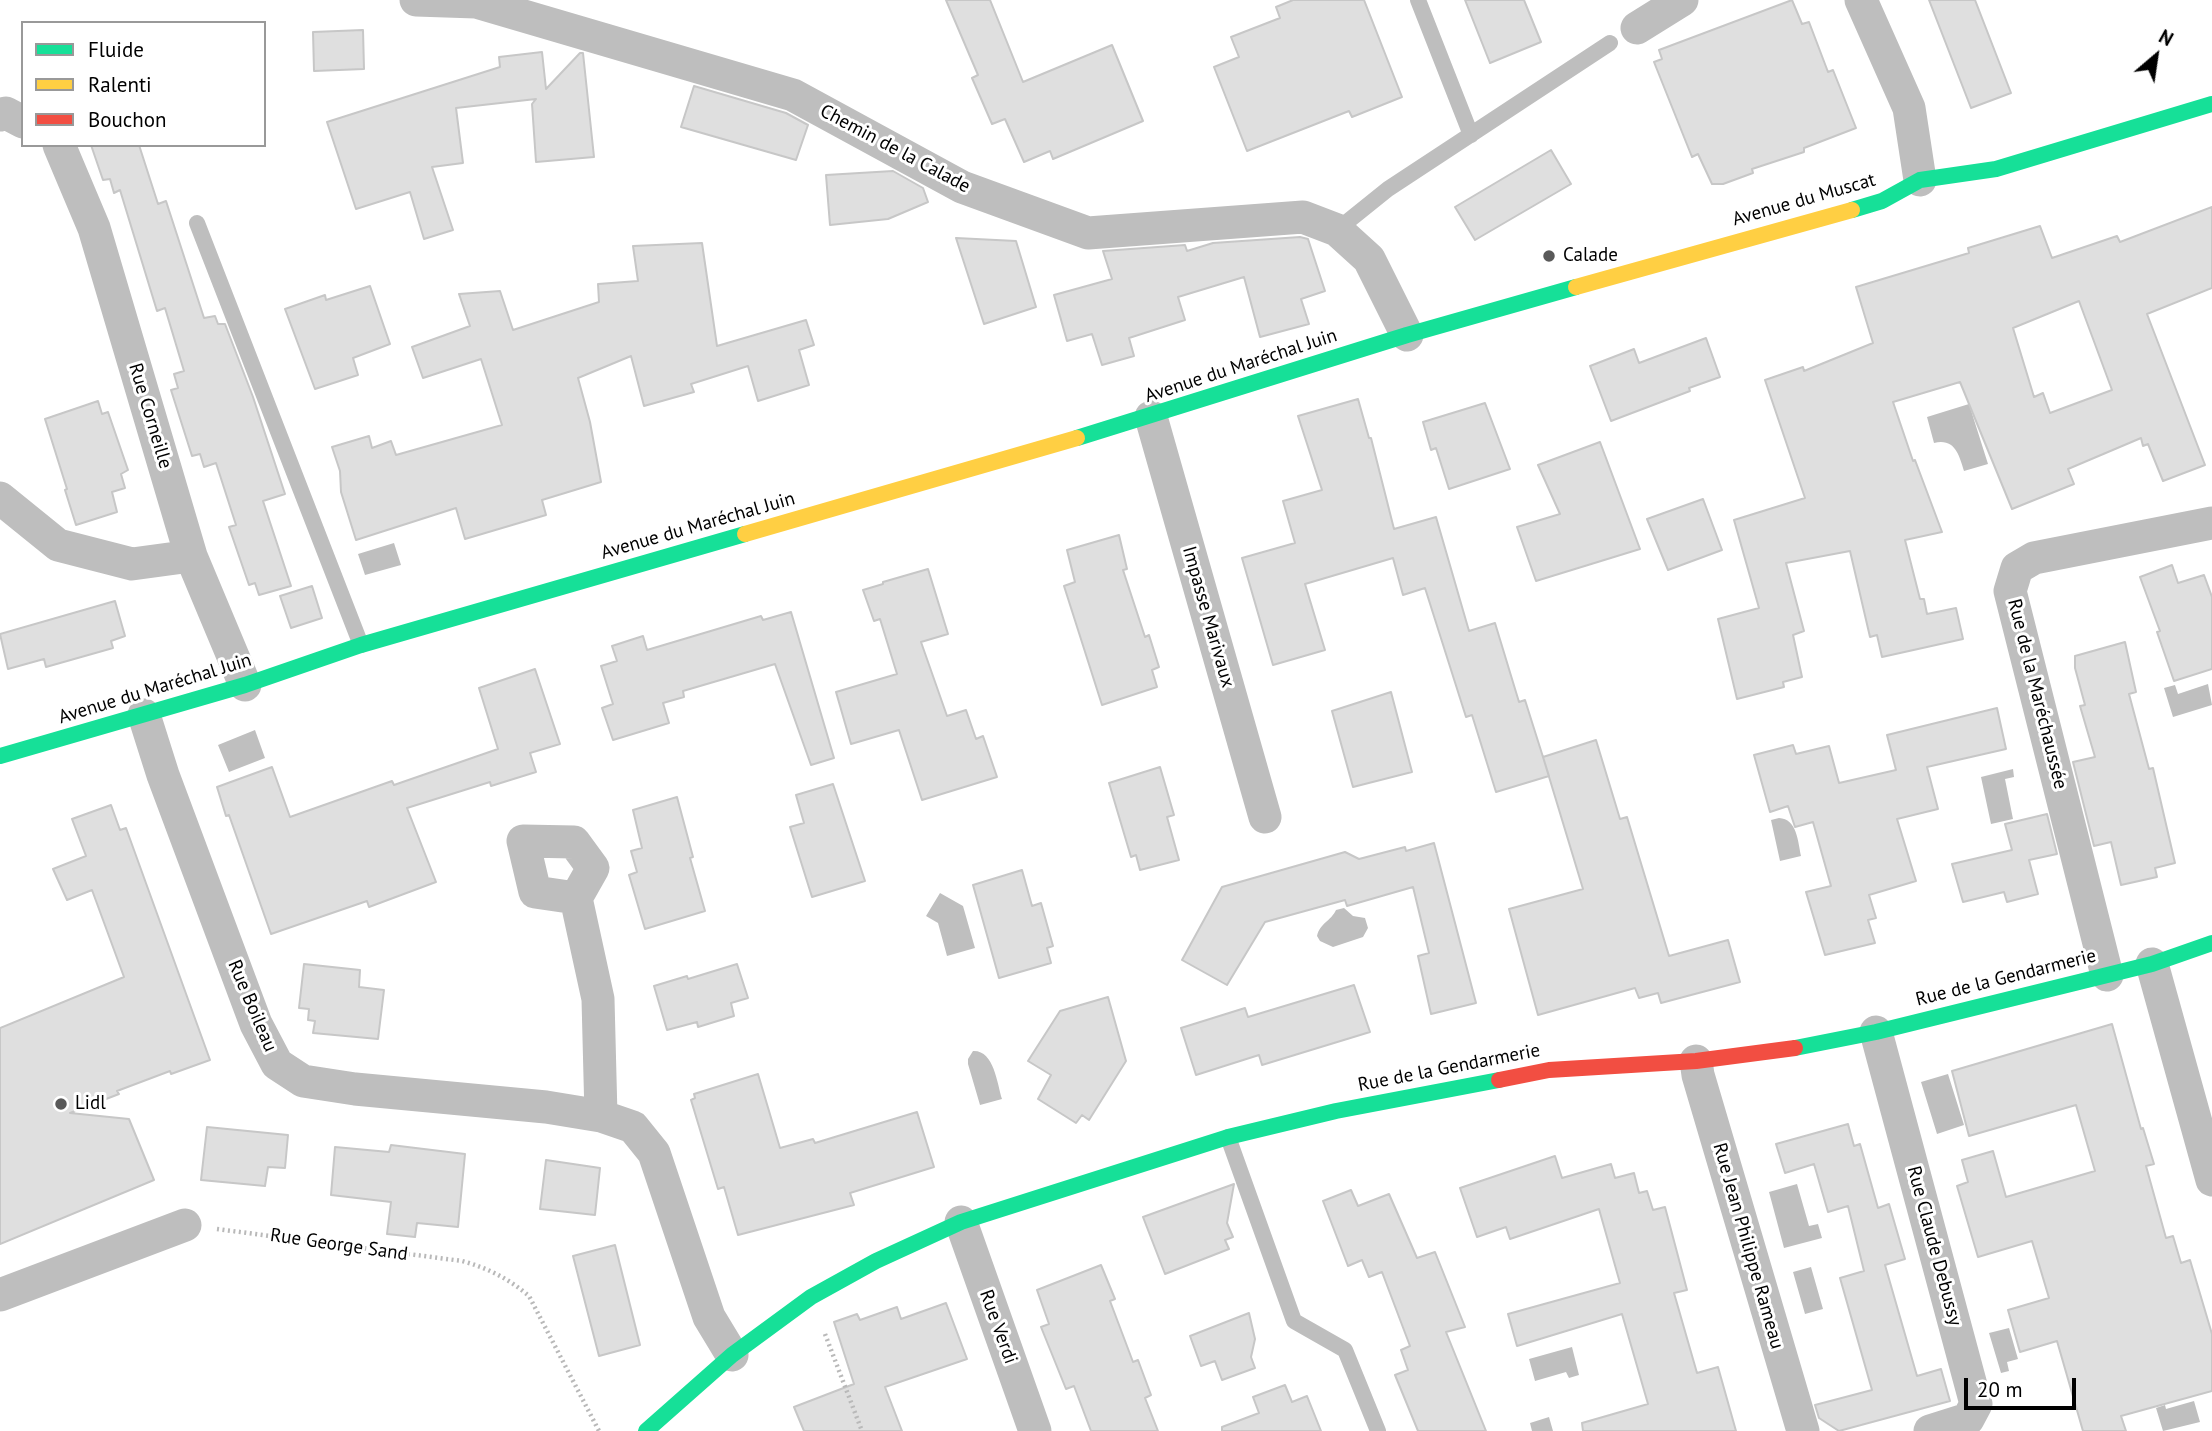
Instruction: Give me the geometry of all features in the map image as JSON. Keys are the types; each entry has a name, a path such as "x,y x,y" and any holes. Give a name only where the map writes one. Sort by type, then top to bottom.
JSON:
{"main road":[{"name":"Avenue du Muscat","path":"1407,335 1882,201 1920,180 1996,169 2212,104"},
{"name":"Avenue du Maréchal Juin","path":"0,756 245,685 361,645 1151,417 1407,335"},
{"name":"Rue de la Gendarmerie","path":"646,1431 732,1355 811,1297 876,1261 961,1222 1228,1137 1336,1111 1549,1070 1696,1060 1784,1050 1876,1032 2152,964 2212,943"}],"street":[{"name":"Chemin de la Calade","path":"416,0 475,1 793,95 962,187 1088,233 1303,217 1337,230 1368,259 1407,335"},
{"path":"1623,36 1682,0"},
{"path":"1861,0 1909,108 1920,180"},
{"path":"0,115 6,113 21,121"},
{"name":"Rue Corneille","path":"60,147 94,228 191,556 245,685"},
{"name":"Impasse Marivaux","path":"1151,417 1265,817"},
{"path":"0,498 58,545 132,564 191,556"},
{"name":"Rue de la Maréchaussée","path":"2107,975 2010,591 2017,568 2034,558 2212,523"},
{"name":"Rue Boileau","path":"144,715 163,775 256,1024 277,1064 303,1081 546,1107 601,1116 633,1127 654,1153 709,1317 732,1355"},
{"path":"576,898 598,999 601,1116"},
{"path":"2152,964 2212,1180"},
{"name":"Rue Claude Debussy","path":"1876,1032 1976,1404 1968,1419 1930,1431"},
{"name":"Rue Jean Philippe Rameau","path":"1696,1060 1698,1075 1803,1431"},
{"name":"Rue Verdi","path":"961,1222 1035,1431"},
{"path":"1,1292 185,1225"}],"lane":[{"path":"1418,0 1471,135"},
{"path":"1337,230 1388,189 1623,36"},
{"path":"197,223 361,645"},
{"path":"1228,1137 1294,1321 1345,1350 1378,1431"}],"path":[{"name":"Rue George Sand","path":"185,1225 462,1261 483,1267 514,1284 529,1296 599,1431"},
{"path":"811,1297 862,1431"}],"shaded area":[{"path":"1969,404 1988,464 1964,471 1958,454 1951,445 1934,443 1927,417"},
{"path":"394,543 401,565 365,575 358,554"},
{"path":"2208,684 2212,705 2173,717 2164,688 2175,685 2178,694"},
{"path":"255,730 265,758 229,772 218,745"},
{"path":"2013,769 2014,777 2005,779 2013,819 1991,824 1981,777"},
{"path":"1779,818 1790,822 1793,827 1801,856 1780,861 1771,820"},
{"path":"940,893 963,906 975,948 947,956 938,923 926,916"},
{"path":"1344,908 1353,916 1365,918 1368,928 1363,937 1333,947 1320,941 1317,936 1321,928 1336,910"},
{"path":"973,1051 980,1052 990,1062 1002,1099 980,1105 968,1064"},
{"path":"1948,1074 1964,1125 1937,1134 1921,1082"},
{"path":"1797,1184 1809,1226 1818,1224 1822,1238 1784,1248 1769,1192"},
{"path":"1811,1267 1823,1309 1805,1314 1793,1272"},
{"path":"2009,1328 2018,1359 2007,1362 2009,1371 2001,1373 1989,1333"},
{"path":"1572,1347 1579,1375 1569,1378 1566,1372 1535,1381 1529,1359"},
{"path":"2194,1401 2200,1422 2163,1431 2156,1408 2165,1405 2166,1409"},
{"path":"1549,1417 1553,1431 1532,1431 1530,1423"}],"building":[{"path":"946,0 990,0 1023,82 1112,45 1143,121 1053,159 1050,151 1024,162 1005,119 992,124 972,78 978,75"},
{"path":"1293,0 1364,0 1402,97 1352,117 1349,111 1247,151 1214,67 1239,57 1231,37 1280,18 1276,7"},
{"path":"1465,0 1524,0 1541,42 1490,63"},
{"path":"1792,0 1802,24 1809,22 1828,72 1833,70 1856,128 1804,148 1804,152 1752,169 1753,173 1723,184 1712,184 1698,154 1692,157 1654,62 1662,59 1659,50"},
{"path":"1929,0 1975,0 2011,93 1971,108"},
{"path":"363,30 364,69 314,71 313,32"},
{"path":"542,52 546,89 583,53 594,157 536,162 532,104 536,99 456,108 463,163 432,167 453,230 424,239 410,192 356,209 327,122 500,67 499,57"},
{"path":"694,86 786,113 808,125 796,160 681,127"},
{"path":"92,147 140,147 158,204 166,201 204,318 215,316 218,324 225,324 253,397 285,494 263,501 291,586 259,595 255,583 249,585 229,527 236,525 216,463 204,467 200,454 192,456 171,390 178,388 174,374 184,371 165,308 157,311 120,190 114,193 110,179 103,180"},
{"path":"1551,150 1571,184 1475,240 1455,207"},
{"path":"893,171 923,188 928,202 888,219 830,225 826,175"},
{"path":"2212,207 2212,288 2147,314 2205,465 2163,481 2148,444 2143,446 2141,438 2068,469 2074,484 2012,509 1960,382 1893,402 1942,532 1905,540 1920,599 1924,599 1927,614 1956,608 1963,639 1882,657 1877,635 1870,637 1850,551 1786,563 1804,631 1793,635 1802,677 1783,682 1784,687 1737,699 1718,619 1759,608 1734,520 1805,498 1765,380 1803,367 1804,371 1873,343 1856,287 1969,253 1968,248 2040,226 2052,258 2117,236 2120,242","holes":["2079,301 2112,390 2050,413 2043,393 2034,397 2013,328"]},
{"path":"1300,237 1308,239 1325,291 1301,299 1309,324 1260,337 1244,277 1178,297 1185,320 1129,338 1134,356 1102,365 1092,334 1067,341 1054,295 1112,279 1103,251 1185,245 1187,251 1213,243"},
{"path":"956,238 1016,241 1036,307 984,324"},
{"path":"702,243 717,346 806,320 814,345 799,350 809,385 758,401 748,366 691,384 694,392 644,406 631,356 578,378 590,422 601,482 542,500 546,515 465,539 456,508 356,540 341,492 340,471 332,447 369,436 372,448 391,441 396,455 502,425 481,359 423,378 412,347 470,326 459,294 500,291 513,330 599,302 598,284 638,281 633,246"},
{"path":"370,286 390,344 353,358 358,375 315,389 285,309 325,295 326,300"},
{"path":"1706,338 1720,377 1611,421 1590,366 1634,349 1639,363"},
{"path":"1358,399 1371,438 1394,529 1436,517 1469,631 1495,623 1519,702 1525,700 1549,776 1496,792 1472,715 1466,717 1425,588 1403,595 1393,558 1305,584 1325,650 1273,665 1242,558 1295,543 1283,501 1322,490 1298,416"},
{"path":"98,401 102,414 108,412 128,470 121,474 125,488 112,492 117,512 76,525 45,419"},
{"path":"1485,403 1510,469 1449,489 1436,448 1431,450 1423,422"},
{"path":"1600,442 1640,549 1536,581 1517,527 1560,514 1538,465"},
{"path":"1703,499 1722,550 1668,570 1647,519"},
{"path":"1119,535 1127,569 1123,570 1145,637 1149,635 1159,667 1152,670 1157,687 1102,705 1064,586 1075,582 1067,550"},
{"path":"2172,565 2178,583 2204,575 2212,597 2212,669 2174,681 2157,632 2160,631 2140,577"},
{"path":"928,569 948,634 921,642 947,716 966,710 976,739 983,736 997,777 922,800 899,730 851,744 836,692 897,674 880,619 874,621 863,590"},
{"path":"312,586 322,618 291,628 280,596"},
{"path":"115,601 125,636 111,641 113,648 46,667 44,659 8,669 0,634"},
{"path":"791,612 834,758 811,765 775,664 683,691 684,697 663,703 669,723 613,740 602,708 613,704 601,666 617,661 612,646 643,636 647,650 761,616 763,620"},
{"path":"2125,642 2136,692 2129,694 2149,769 2153,768 2175,863 2155,868 2157,877 2121,885 2111,842 2094,846 2073,762 2095,757 2080,706 2085,705 2075,668 2075,656"},
{"path":"535,669 560,744 530,753 536,772 491,786 490,782 407,808 436,882 369,907 367,901 271,934 217,787 272,767 290,817 392,781 394,785 498,749 479,688"},
{"path":"1391,692 1412,772 1353,787 1332,711"},
{"path":"1997,708 2006,749 1927,767 1938,809 1897,819 1916,881 1869,895 1876,918 1868,920 1875,943 1825,955 1806,892 1831,886 1813,822 1795,827 1788,806 1770,812 1754,755 1793,745 1796,754 1829,746 1839,783 1896,770 1887,735"},
{"path":"1596,740 1620,819 1627,817 1669,956 1728,940 1740,982 1661,1003 1658,993 1639,998 1635,988 1538,1015 1509,909 1583,889 1543,757"},
{"path":"1160,767 1174,815 1167,817 1179,860 1140,870 1136,855 1131,857 1109,783"},
{"path":"833,784 865,881 812,897 790,827 804,823 796,795"},
{"path":"677,797 705,911 645,929 629,875 637,872 631,851 642,848 633,810"},
{"path":"111,805 120,830 126,828 210,1060 171,1074 170,1071 117,1091 119,1094 70,1113 129,1119 154,1180 0,1244 0,1028 124,977 92,890 67,900 53,869 86,856 72,819"},
{"path":"2047,814 2057,854 2029,860 2038,894 2007,902 2004,892 1963,902 1952,864 2012,850 2005,824"},
{"path":"1434,843 1476,1003 1431,1014 1418,956 1429,953 1413,887 1347,906 1345,900 1265,922 1227,985 1182,960 1222,887 1345,852 1359,859 1405,847 1406,851"},
{"path":"1022,870 1032,906 1041,903 1053,946 1047,948 1051,963 999,978 973,885"},
{"path":"304,964 360,970 359,987 384,990 378,1039 313,1033 315,1021 308,1020 309,1009 299,1008"},
{"path":"737,964 748,998 731,1003 734,1016 698,1027 697,1022 667,1030 654,986"},
{"path":"1354,985 1370,1032 1262,1065 1259,1055 1196,1075 1181,1028 1245,1008 1248,1017"},
{"path":"1108,997 1126,1061 1089,1120 1082,1115 1076,1123 1038,1099 1051,1075 1028,1061 1060,1011"},
{"path":"2112,1024 2141,1129 2143,1128 2154,1164 2146,1166 2166,1238 2173,1236 2181,1263 2190,1260 2212,1334 2212,1391 2121,1416 2126,1431 2083,1431 2057,1341 2020,1352 2008,1310 2049,1298 2032,1241 1978,1257 1957,1186 1968,1182 1962,1160 1993,1151 2006,1197 2095,1171 2076,1105 1969,1136 1952,1071"},
{"path":"758,1074 780,1148 813,1139 815,1143 917,1112 934,1167 850,1193 854,1205 738,1235 724,1187 718,1189 691,1100 695,1098 694,1094"},
{"path":"1848,1124 1854,1146 1860,1144 1878,1208 1889,1204 1905,1259 1885,1265 1917,1376 1941,1369 1950,1401 1839,1431 1819,1418 1815,1405 1872,1390 1840,1278 1864,1271 1848,1206 1828,1212 1814,1164 1785,1173 1776,1144"},
{"path":"207,1127 288,1135 285,1168 268,1167 265,1186 201,1180"},
{"path":"391,1145 465,1154 458,1227 417,1223 415,1237 387,1234 391,1202 331,1195 335,1147 389,1152"},
{"path":"1555,1156 1562,1178 1611,1164 1615,1178 1634,1173 1639,1193 1647,1191 1653,1210 1665,1207 1687,1290 1674,1293 1697,1373 1718,1367 1736,1431 1583,1431 1582,1423 1648,1404 1622,1314 1517,1346 1508,1314 1620,1283 1599,1209 1510,1239 1506,1227 1477,1237 1460,1188"},
{"path":"546,1160 600,1168 595,1215 540,1209"},
{"path":"1234,1184 1227,1223 1233,1237 1225,1240 1229,1249 1165,1274 1143,1217"},
{"path":"1351,1190 1358,1206 1389,1194 1417,1258 1435,1252 1465,1327 1446,1332 1486,1431 1418,1431 1395,1375 1408,1370 1401,1350 1410,1346 1382,1272 1369,1277 1362,1260 1348,1266 1323,1201"},
{"path":"615,1245 640,1345 599,1356 573,1256"},
{"path":"1101,1265 1115,1299 1110,1301 1133,1362 1138,1360 1151,1395 1145,1398 1158,1431 1091,1431 1074,1386 1066,1389 1041,1327 1049,1324 1037,1290"},
{"path":"946,1303 967,1359 885,1387 902,1431 804,1431 794,1407 854,1384 834,1322 857,1314 860,1320 897,1307 901,1319"},
{"path":"1249,1313 1255,1339 1251,1357 1255,1368 1222,1380 1215,1361 1201,1366 1190,1336"},
{"path":"1285,1385 1292,1402 1307,1396 1321,1431 1222,1431 1222,1427 1259,1413 1253,1397"}],"traffic: fast":[{"path":"1852,210 1882,201 1920,180 1996,169 2212,104"},
{"path":"1077,438 1407,335 1576,287"},
{"path":"0,756 245,685 361,645 745,534"},
{"path":"1795,1048 1876,1032 2152,964 2212,943"},
{"path":"646,1431 732,1355 811,1297 876,1261 961,1222 1228,1137 1336,1111 1499,1080"}],"traffic: slow":[{"path":"1576,287 1852,210"},
{"path":"745,534 1077,438"}],"traffic: jam":[{"path":"1499,1080 1549,1070 1696,1061 1795,1048"}],"place":[{"name":"Calade","path":"1549,256"},
{"name":"Lidl","path":"61,1104"}]}
